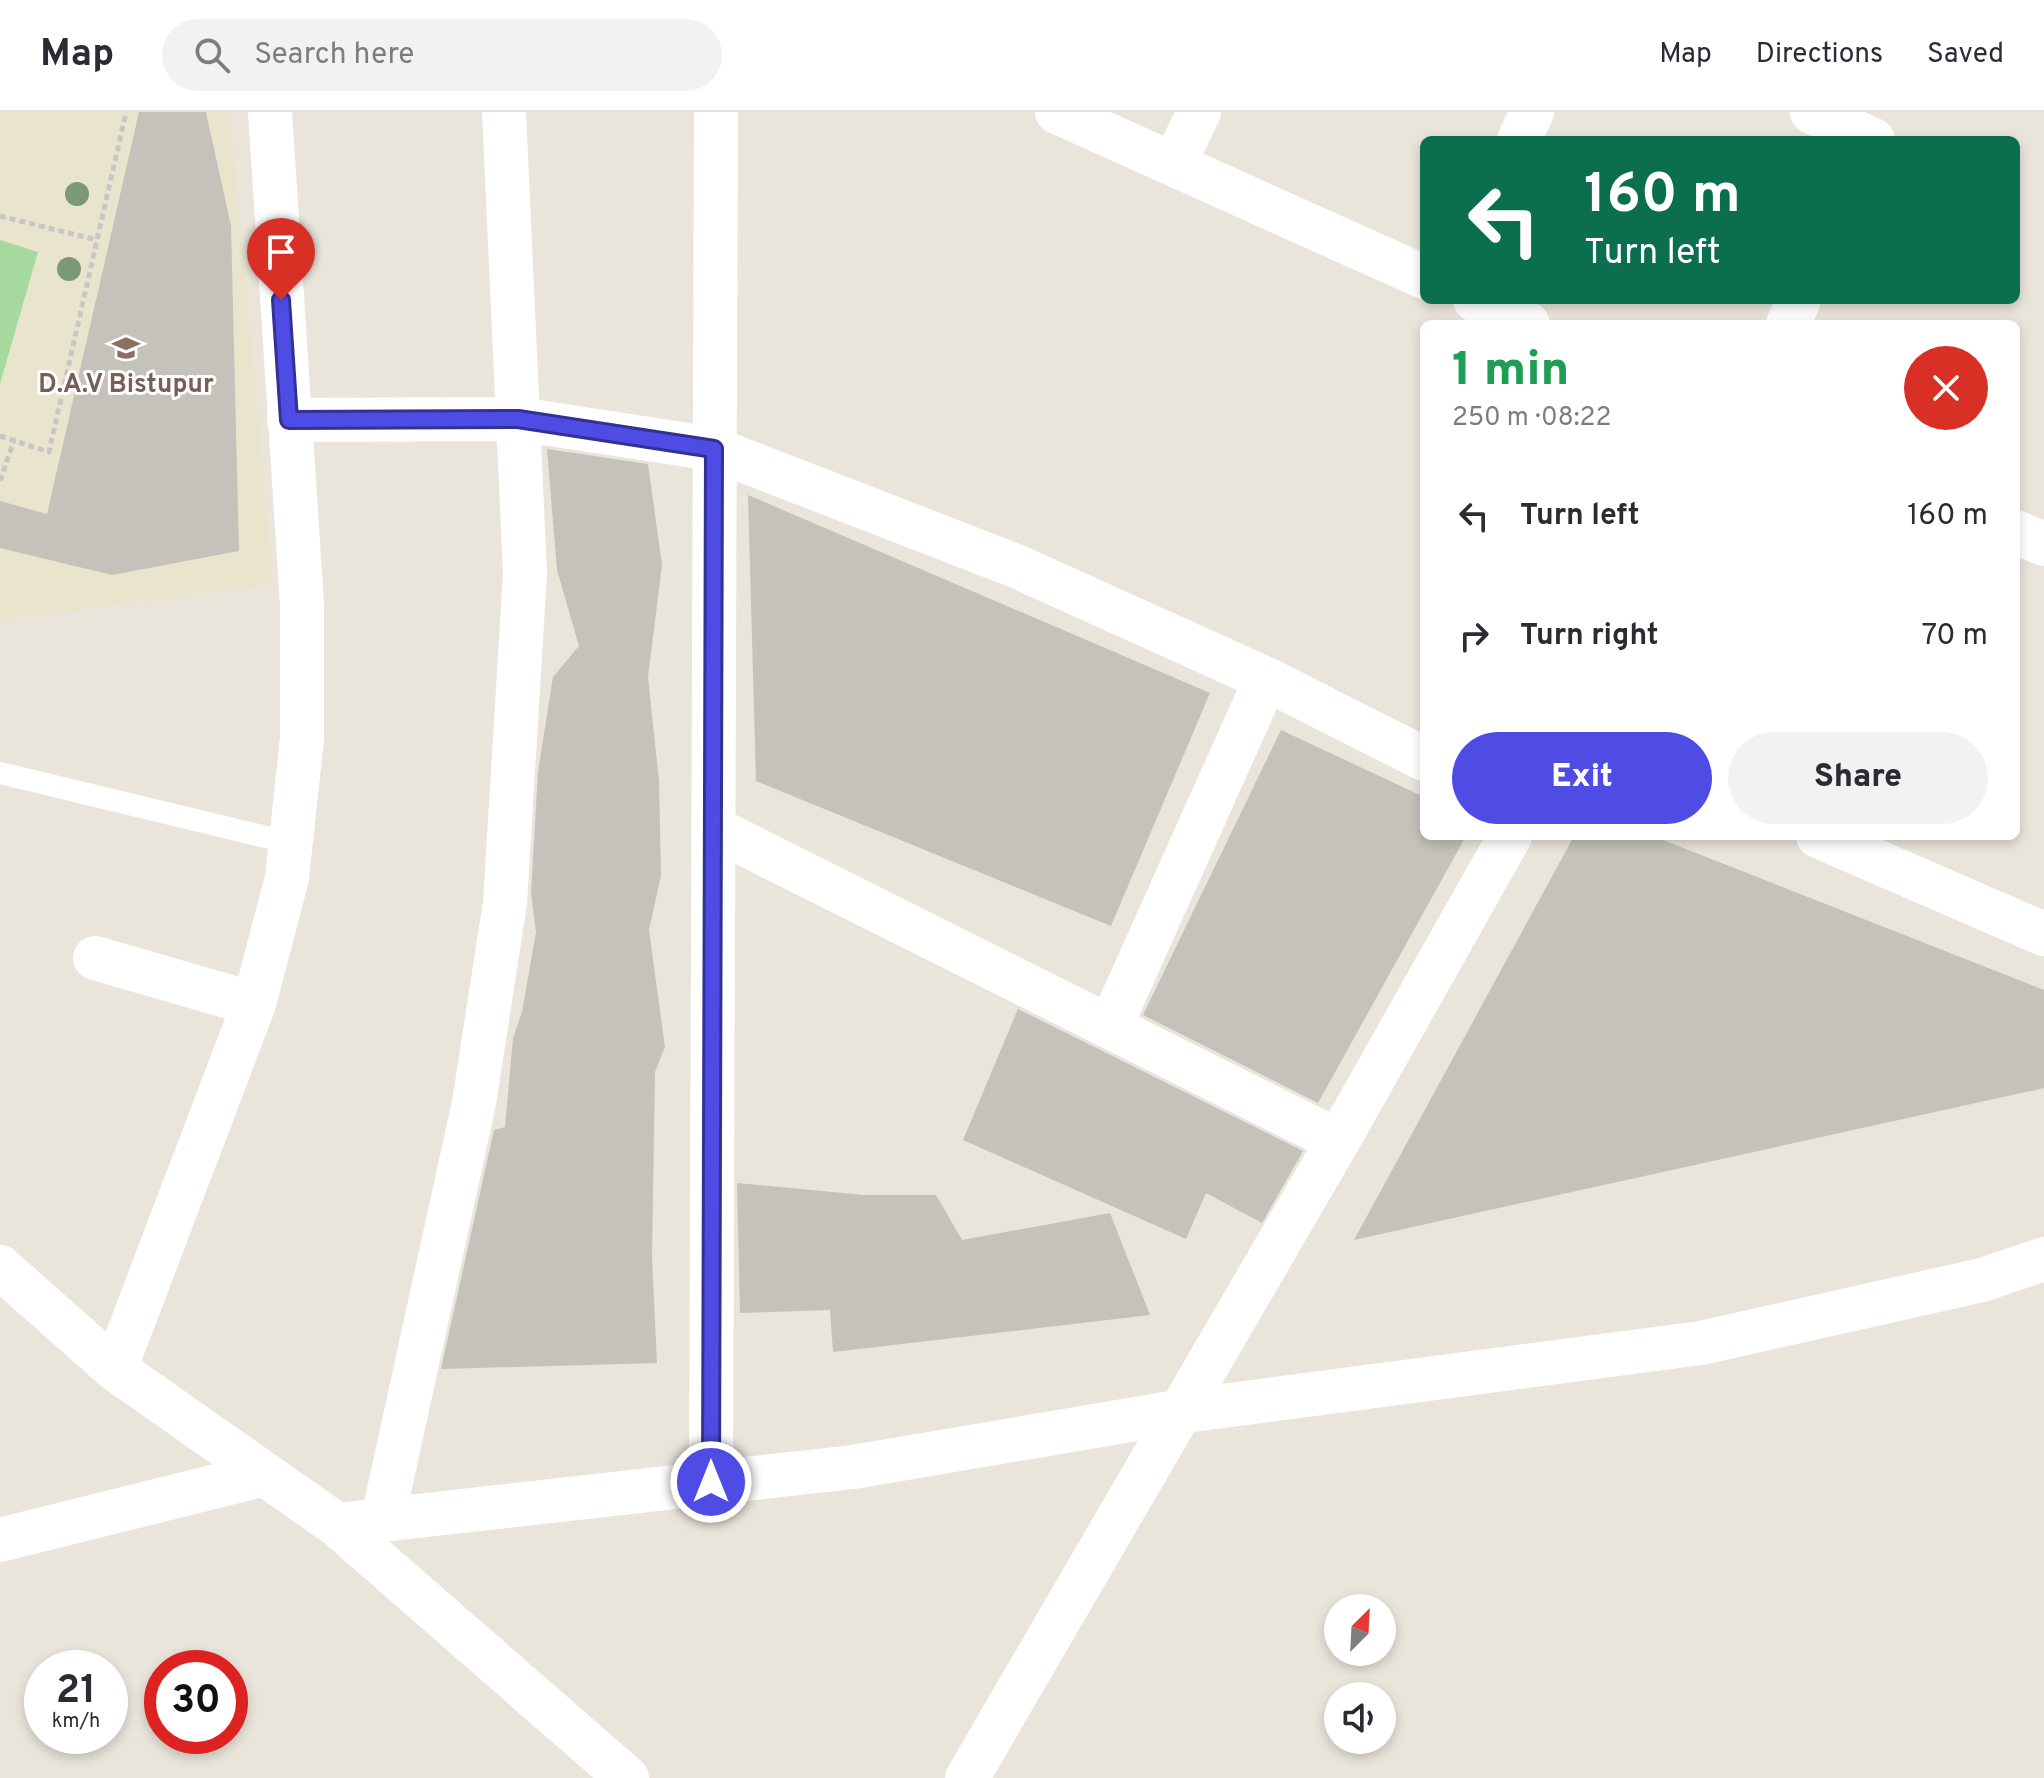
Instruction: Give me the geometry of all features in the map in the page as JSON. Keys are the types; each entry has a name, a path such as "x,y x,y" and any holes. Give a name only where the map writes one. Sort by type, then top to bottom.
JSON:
{"street":[{"path":"115,1369 254,1004 287,878 302,738 302,604 270,112"},
{"path":"383,1518 474,1103 505,903 525,573 504,112"},
{"path":"711,1482 716,112"},
{"path":"1057,112 1420,275"},
{"path":"1174,164 1199,112"},
{"path":"1521,136 1532,112"},
{"path":"1812,112 1864,136"},
{"path":"1875,136 1885,112"},
{"path":"1484,304 1519,320"},
{"path":"289,420 518,419 714,449 1016,566 1266,679 1420,757"},
{"path":"2020,534 2044,544"},
{"path":"1110,1027 1266,679"},
{"path":"713,828 1338,1141"},
{"path":"967,1778 1177,1412 1338,1141 1508,840"},
{"path":"1827,840 2044,934"},
{"path":"95,958 254,1004"},
{"path":"337,1525 853,1467 1177,1412 1701,1343 1982,1280 2044,1259"},
{"path":"0,1267 115,1369 337,1525 627,1778"},
{"path":"0,1540 265,1474"}],"lane":[{"path":"0,773 291,843"}],"path":[{"path":"0,436 49,452 126,112"},
{"path":"0,216 97,240"},
{"path":"0,481 14,440"}],"shaded area":[{"name":"D.A.V Bistupur","path":"0,112 230,112 273,584 0,621"}],"green space":[{"path":"0,240 38,252 0,384"}],"building":[{"path":"139,112 206,112 231,226 239,551 112,575 0,548 0,501 47,514"},
{"path":"547,449 648,464 662,565 648,677 659,781 661,876 649,930 665,1047 655,1072 652,1258 657,1363 441,1369 494,1130 505,1127 513,1038 522,1012 536,932 531,893 538,772 553,677 579,646 557,570"},
{"path":"748,495 1210,693 1111,926 756,781"},
{"path":"1281,730 1420,795 1420,840 1464,840 1318,1103 1143,1015"},
{"path":"1572,840 1663,840 2044,990 2044,1088 1354,1240"},
{"path":"1018,1009 1303,1151 1262,1223 1206,1193 1186,1239 963,1140"},
{"path":"737,1183 864,1195 936,1195 962,1240 1110,1213 1150,1315 833,1352 830,1310 740,1313"}],"place":[{"name":"D.A.V Bistupur","path":"126,348"}],"route":[{"path":"281,300 289,420 518,419 714,449 711,1482"}]}
